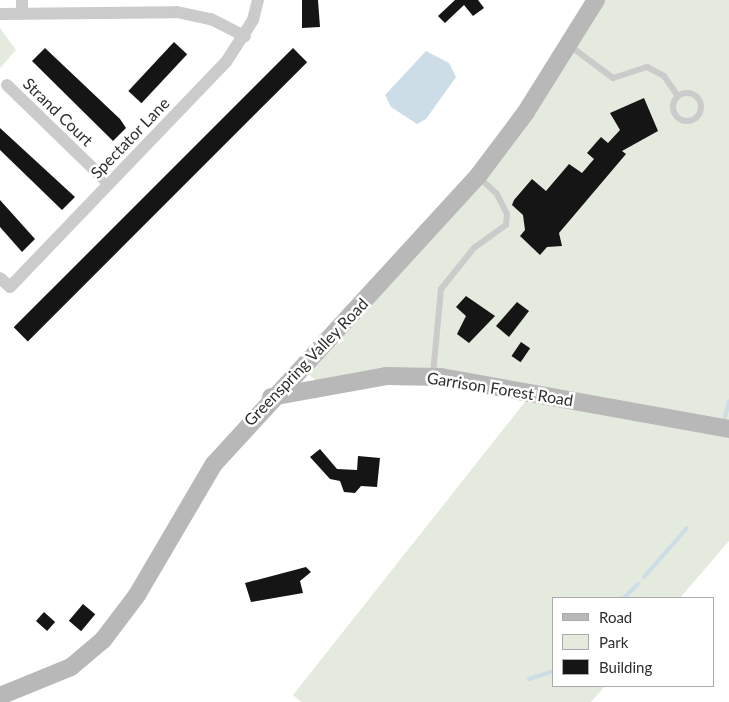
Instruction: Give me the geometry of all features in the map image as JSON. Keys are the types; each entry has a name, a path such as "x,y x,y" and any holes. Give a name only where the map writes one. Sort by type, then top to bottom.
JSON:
{"main road":[{"name":"Greenspring Valley Road","path":"0,696 71,667 103,640 141,589 203,479 271,398 478,176 569,45 596,0"},
{"name":"Garrison Forest Road","path":"271,398 386,376 432,376 729,429"}],"street":[{"path":"22,0 22,14"},
{"name":"Spectator Lane","path":"0,278 10,287 226,62 245,36 258,0"},
{"path":"0,14 22,14 113,6 191,14 245,36"},
{"name":"Strand Court","path":"7,85 109,184"}],"lane":[{"path":"569,45 613,78 647,67 664,76 678,96 674,113 680,120 693,119 700,108 698,100 691,94 678,96"},
{"path":"432,376 441,289 474,248 506,225 507,214 497,194 478,176"}],"green space":[{"path":"604,0 729,0 729,541 681,597 552,597 552,687 604,687 591,702 301,702 293,695 536,388 316,381 306,372 456,212"},
{"path":"0,28 16,50 0,68"}],"shaded area":[{"path":"426,51 449,63 456,77 426,119 417,124 391,107 385,95"}],"building":[{"path":"302,0 318,0 320,27 302,28"},
{"path":"455,0 478,0 484,8 473,16 464,5 445,23 438,16"},
{"path":"174,42 187,54 141,103 128,91"},
{"path":"45,48 120,119 126,128 113,141 32,61"},
{"path":"293,48 307,62 28,341 14,327"},
{"path":"644,98 658,131 622,151 626,154 559,233 562,246 547,247 540,255 520,236 525,230 523,215 512,205 514,200 532,179 546,191 569,164 582,173 594,159 587,153 601,137 608,143 620,130 610,113"},
{"path":"0,128 75,197 62,210 0,150"},
{"path":"0,200 35,239 22,252 0,227"},
{"path":"466,296 495,316 469,343 457,334 466,316 456,307"},
{"path":"517,302 529,311 509,337 496,326"},
{"path":"521,342 530,348 521,362 511,356"},
{"path":"320,449 337,469 357,470 358,456 380,458 377,487 361,486 355,493 344,492 340,481 330,479 310,457"},
{"path":"306,567 311,572 300,581 303,593 251,602 245,583"},
{"path":"83,604 95,614 81,631 69,621"},
{"path":"44,612 55,622 47,631 36,621"}],"waterway":[{"path":"725,417 729,402"},
{"path":"644,577 687,528"},
{"path":"625,597 638,584"},
{"path":"529,679 552,671"}]}
